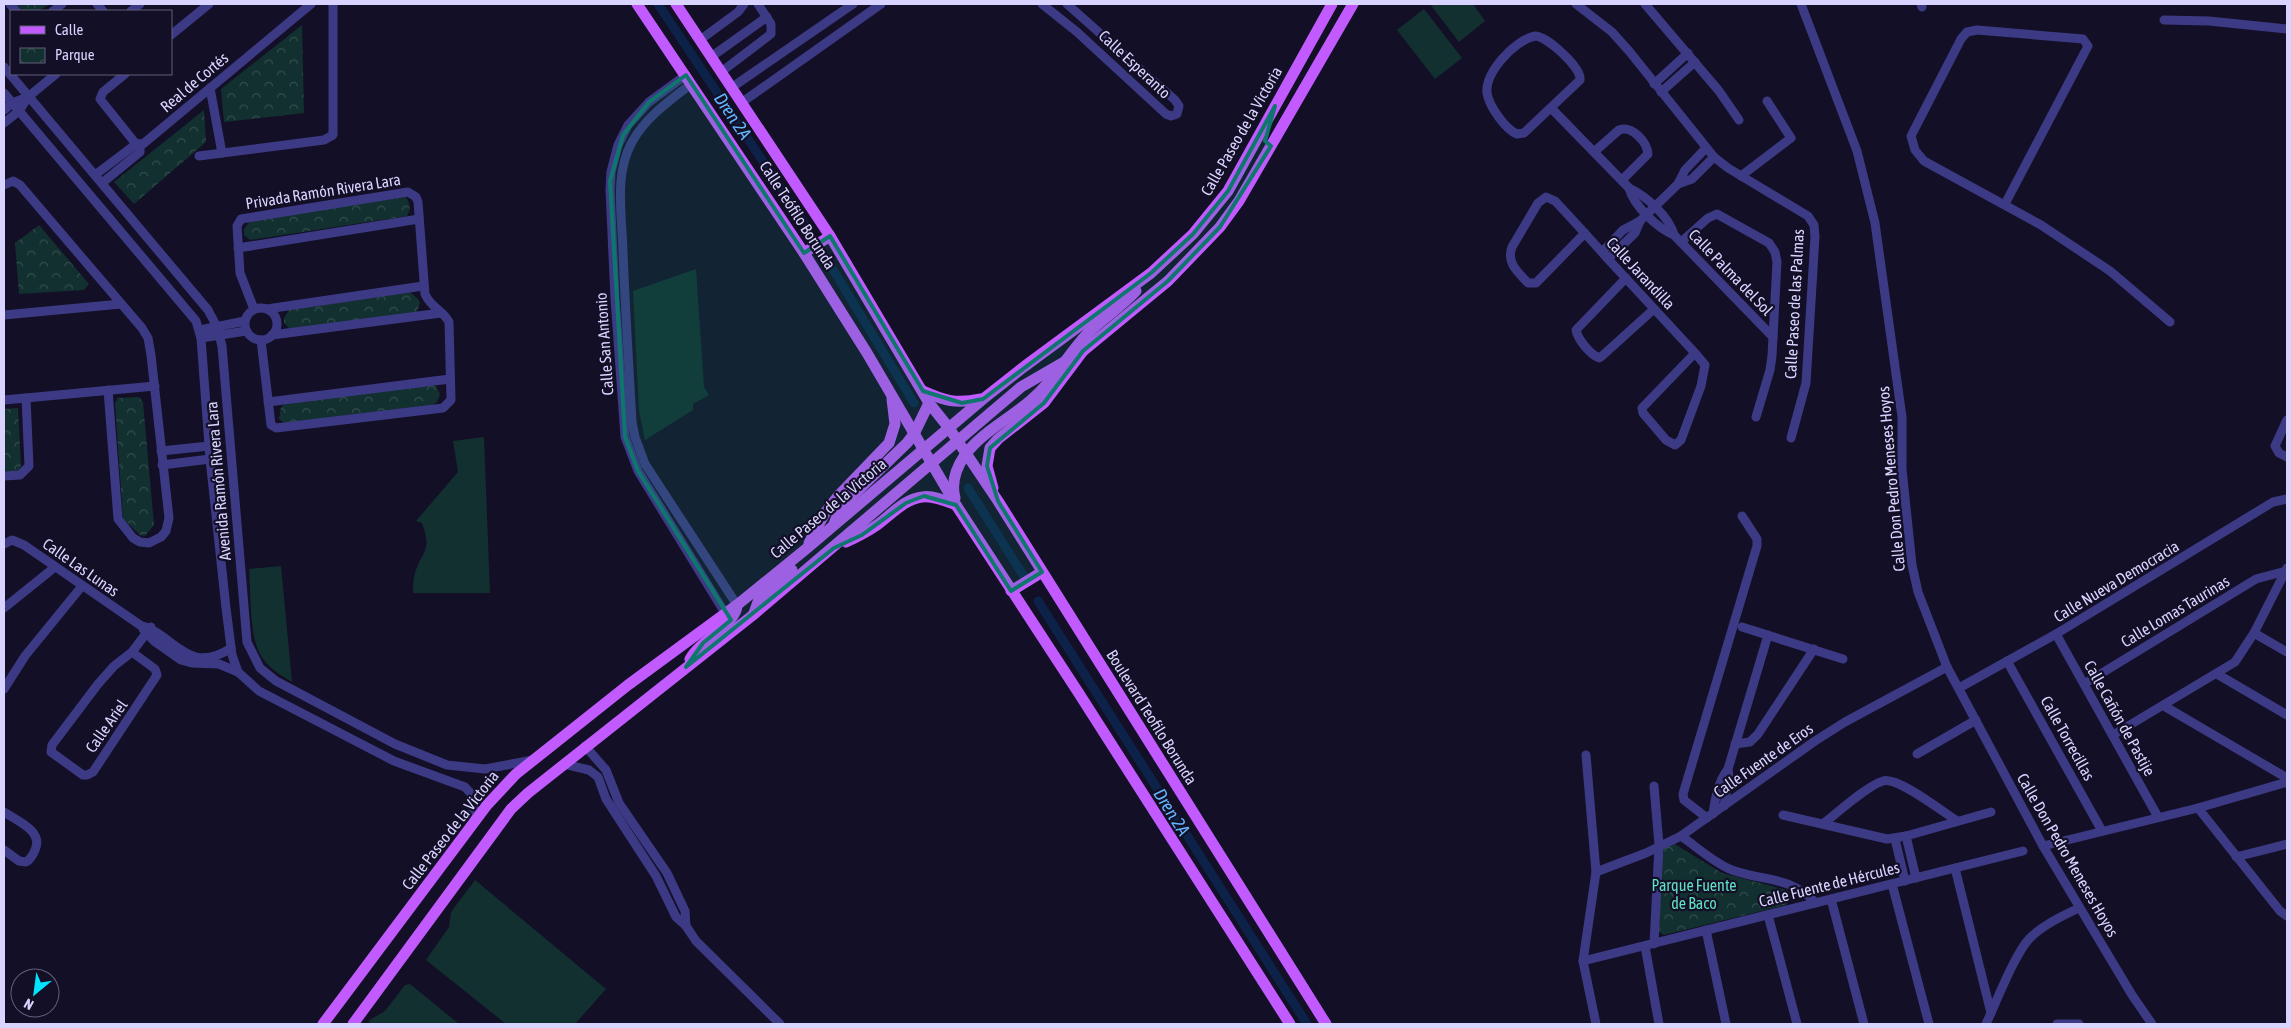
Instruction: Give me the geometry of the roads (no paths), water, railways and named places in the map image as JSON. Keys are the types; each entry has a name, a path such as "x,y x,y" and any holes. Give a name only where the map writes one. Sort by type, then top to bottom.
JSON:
{"main road":[{"name":"Calle Teófilo Borunda","path":"637,4 804,253 868,353 924,449"},
{"name":"Calle Teófilo Borunda","path":"676,4 830,236 929,404 949,428"},
{"name":"Calle Paseo de la Victoria","path":"323,1024 474,822 504,786 533,760 628,685 737,605 983,399 1024,366 1151,273 1193,234 1218,205 1332,4"},
{"name":"Calle Paseo de la Victoria","path":"353,1024 511,809 586,746 754,615 1021,387 1083,351 1168,281 1205,244 1229,216 1272,146 1352,4"},
{"path":"1272,146 1266,138 1276,112 1274,106"},
{"path":"804,253 830,236"},
{"path":"956,505 952,487 958,467 965,455 982,438 1030,401 1088,334 1132,296 1151,273"},
{"path":"998,501 988,474 987,459 990,448 998,439 1044,403 1083,351"},
{"path":"923,391 949,401 962,403 983,399"},
{"path":"806,549 825,513 839,495 889,443 895,424 892,395"},
{"path":"754,615 759,599 823,543 840,509 914,434 929,404"},
{"name":"Boulevard Teofilo Borunda","path":"949,428 965,455 998,501 1326,1024"},
{"path":"924,449 956,505 1290,1024"},
{"path":"834,548 862,535 912,500 924,496 941,499 956,505"},
{"path":"1011,591 1042,572"},
{"path":"686,667 693,654 703,642 734,616 737,605"}],"street":[{"path":"172,34 209,4"},
{"name":"Real de Cortés","path":"96,175 138,144 143,144 311,4"},
{"path":"199,156 324,140 333,135 333,4"},
{"path":"700,40 738,12 744,4"},
{"path":"721,72 771,34 772,27 758,4"},
{"path":"731,88 853,4"},
{"path":"741,103 881,4"},
{"name":"Calle Esperanto","path":"1042,4 1077,32 1166,114 1172,116 1176,114 1179,109 1178,103 1067,4"},
{"name":"Calle Paseo de las Palmas","path":"1576,4 1612,32 1714,157 1741,176 1802,211 1814,225 1806,383 1791,438"},
{"path":"1645,4 1719,91 1739,120"},
{"name":"Calle Don Pedro Meneses Hoyos","path":"1801,4 1857,151 1875,223 1902,417 1902,469 1912,565 1918,592 1947,667 2043,846 2132,995 2152,1024"},
{"path":"711,57 767,17"},
{"path":"2164,20 2209,21 2287,29"},
{"path":"2005,204 2088,46 2083,39 1977,30 1967,32 1961,39 1911,136 1915,150 1924,161 2005,204 2110,271 2170,322"},
{"path":"1540,36 1551,42 1577,69 1580,76 1580,80 1551,108 1524,133 1517,134 1509,129 1493,107 1487,93 1489,83 1496,68 1513,46 1530,37 1540,36"},
{"path":"1654,84 1688,53"},
{"path":"1661,92 1695,62"},
{"name":"Avenida Ramón Rivera Lara","path":"10,75 208,310 218,331 247,642 256,663 264,673 276,681 410,751 447,765 485,769 533,760"},
{"path":"4,123 16,107 55,75"},
{"path":"124,75 103,92 100,97 101,102 138,144"},
{"path":"1138,88 1148,76"},
{"name":"Calle San Antonio","path":"688,79 644,124 632,141 622,171 624,286 632,422 645,464 737,605"},
{"name":"Calle San Antonio","path":"688,79 649,102 628,125 618,145 611,172 610,190 615,292 625,437 638,471 725,613"},
{"path":"210,88 222,153"},
{"name":"Avenida Ramón Rivera Lara","path":"4,93 191,314 200,334 210,459 231,648 238,672"},
{"path":"1741,176 1790,138 1768,101"},
{"path":"4,110 16,107"},
{"name":"Calle Palma del Sol","path":"1551,108 1629,188 1640,194 1665,230 1674,235 1773,337 1770,370 1756,417"},
{"path":"1594,152 1619,130 1624,128 1632,130 1647,148 1648,154 1622,180"},
{"name":"Real de Cortés","path":"102,183 140,152 138,144"},
{"path":"1605,256 1626,228 1640,221 1678,184 1685,170 1706,148"},
{"path":"1678,184 1692,179 1714,157"},
{"path":"4,185 13,181 20,185 148,338 155,386 168,518 166,531 156,541 143,543 127,533 116,514 108,390"},
{"name":"Privada Ramón Rivera Lara","path":"254,309 240,273 237,226 244,217 408,192 416,197 418,202 424,286 428,300 432,307 441,313 448,322 451,400 443,408 279,429 271,425 261,340"},
{"name":"Calle Jarandilla","path":"1585,234 1536,283 1528,283 1512,265 1510,255 1512,247 1538,203 1546,197 1555,201 1695,353 1705,365 1701,386 1681,440 1674,444 1670,443 1643,413 1642,408 1695,353"},
{"path":"1681,242 1708,218 1717,214 1769,243 1775,252 1777,262 1773,337"},
{"path":"238,248 419,219"},
{"path":"1626,278 1576,330 1577,335 1594,356 1599,358 1602,356 1654,308"},
{"path":"424,286 267,309 254,309 248,314 245,321 246,331 252,338 261,340 272,335 441,313"},
{"path":"4,316 121,304"},
{"path":"267,309 274,314 277,322 272,335"},
{"path":"218,331 245,321"},
{"path":"200,334 218,331 246,331"},
{"path":"268,402 450,379"},
{"path":"4,400 155,386"},
{"path":"4,476 20,475 29,466 26,398"},
{"path":"2287,420 2275,443 2276,449 2287,457"},
{"path":"161,451 209,446"},
{"path":"162,465 210,459"},
{"name":"Calle Nueva Democracia","path":"1958,688 2056,634 2273,502 2287,499"},
{"path":"1728,770 1723,776 1710,816 1684,800 1682,794 1757,546 1757,539 1742,516"},
{"name":"Calle Las Lunas","path":"4,544 12,540 17,542 148,631 194,657 219,654 231,648"},
{"path":"222,560 239,558"},
{"path":"4,608 55,567"},
{"path":"2112,735 2217,674 2240,657 2284,585 2286,569"},
{"name":"Calle Lomas Taurinas","path":"2084,684 2256,579 2286,569"},
{"path":"4,689 25,656 82,586"},
{"path":"1742,626 1844,659"},
{"name":"Calle Las Lunas","path":"148,631 167,652 181,660 192,663 219,664 238,672"},
{"name":"Calle Ariel","path":"132,652 155,669 157,675 93,772 83,775 71,764 56,757 50,749 98,684 114,666 132,652 148,631"},
{"path":"2254,633 2287,652"},
{"name":"Calle Cañón de Pastije","path":"2056,634 2158,817"},
{"path":"1724,806 1729,777 1728,770 1768,635"},
{"path":"1735,744 1750,742 1758,734 1814,649"},
{"name":"Calle Torrecillas","path":"2007,661 2102,831"},
{"name":"Calle Fuente de Eros","path":"1596,872 1646,853 1659,845 1681,836 1830,731 1947,667"},
{"path":"238,672 253,686 405,766 451,781 470,791 475,802 472,813 474,822"},
{"path":"253,686 264,673"},
{"path":"2217,674 2287,715"},
{"path":"2164,706 2287,780"},
{"path":"1918,754 1976,720"},
{"path":"586,746 606,770 619,803 667,872 685,911 686,926"},
{"path":"405,766 410,751"},
{"path":"1586,755 1596,872 1583,961 1596,1024"},
{"path":"564,764 589,770 596,774 609,805 656,876 676,917 686,926 696,941 780,1024"},
{"path":"1823,824 1876,784 1887,780 1903,786 1957,821"},
{"path":"2043,846 2198,808 2287,780"},
{"path":"1654,786 1659,845 1649,945 1659,1024"},
{"path":"2198,808 2280,911 2287,916"},
{"path":"4,812 34,833 38,838 38,843 31,858 26,862 19,861 4,850"},
{"path":"1783,814 1879,838 1895,839 1991,812"},
{"path":"1681,836 1733,870 1794,886 1804,891 1816,903"},
{"path":"1906,836 1916,878"},
{"path":"1895,839 1905,881"},
{"path":"2236,857 2287,844"},
{"name":"Calle Fuente de Hércules","path":"1583,961 2023,851"},
{"path":"1955,868 1991,1013"},
{"path":"1892,884 1929,1024"},
{"path":"1831,899 1864,1024"},
{"path":"1986,1024 2020,952 2029,939 2039,930 2079,908"},
{"path":"1768,915 1797,1024"},
{"path":"1706,930 1726,1024"},
{"path":"2057,1024 2079,1024"}],"waterway":[{"name":"Dren 2A","path":"658,4 808,229"},
{"name":"Dren 2A","path":"826,258 914,403"},
{"name":"Dren 2A","path":"968,488 1023,575"},
{"name":"Dren 2A","path":"1038,601 1307,1024"}],"park label":[{"name":"Parque Fuente de Baco","path":"1694,894"}]}
